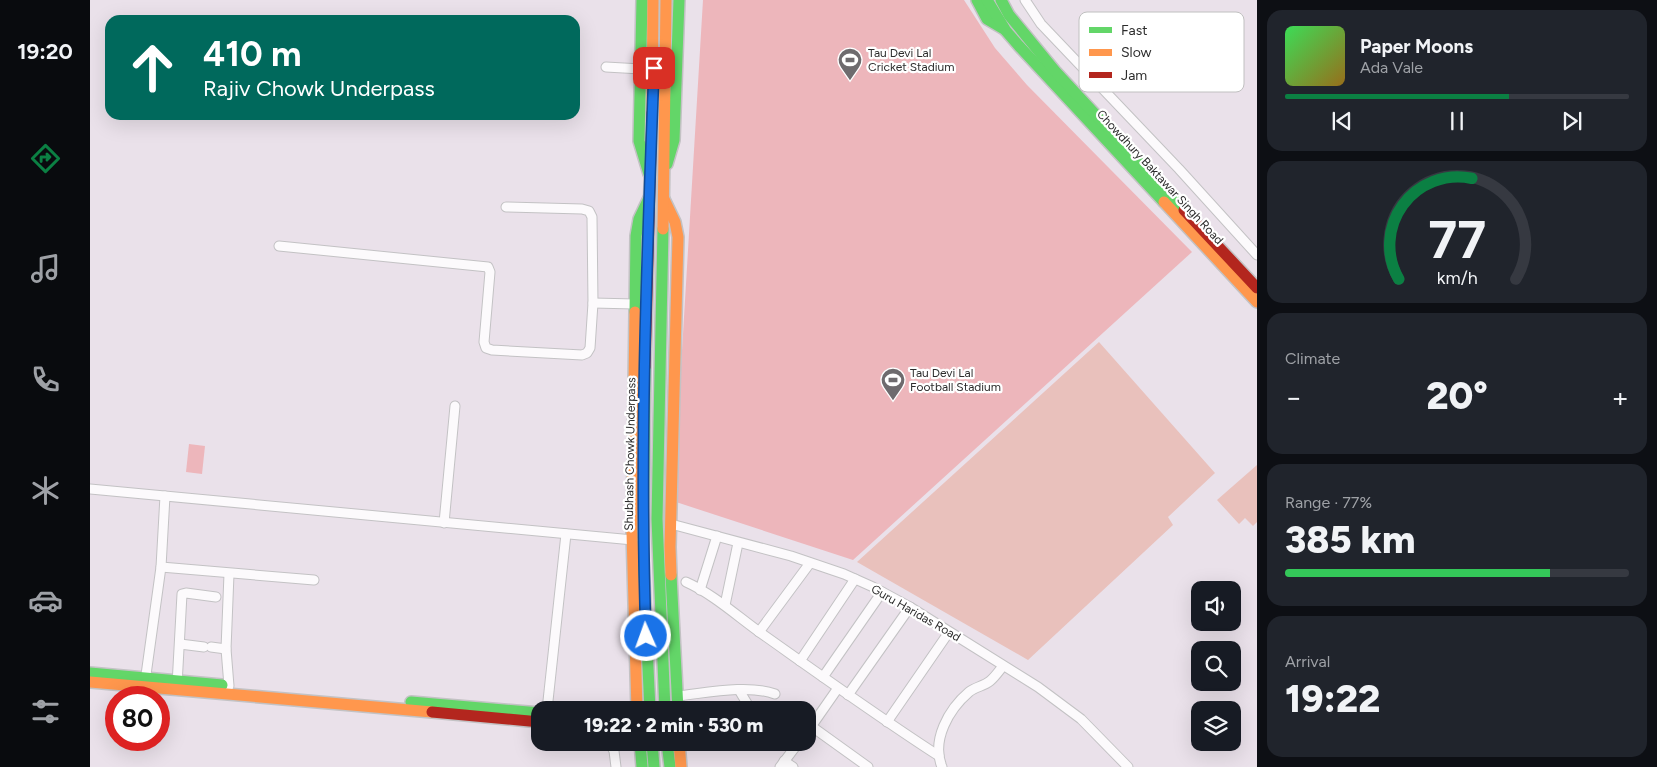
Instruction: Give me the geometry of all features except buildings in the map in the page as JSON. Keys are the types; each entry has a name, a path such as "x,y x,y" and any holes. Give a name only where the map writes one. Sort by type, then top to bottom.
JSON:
{"main road":[{"path":"642,0 639,141 650,179"},
{"name":"Shubhash Chowk Underpass","path":"650,701 643,540 649,198 654,68 653,0"},
{"path":"665,701 657,519 663,268 662,197 666,0"},
{"path":"663,178 674,140 679,0"},
{"path":"977,0 987,19 1006,31"},
{"name":"Chowdhury Baktawar Singh Road","path":"987,0 1006,31 1257,302"},
{"name":"Chowdhury Baktawar Singh Road","path":"1001,0 1009,15 1055,71 1257,288"},
{"path":"662,197 675,222 678,237 670,547 677,701"},
{"path":"637,701 633,636 635,304 637,227 649,198"},
{"path":"90,673 145,682 278,698 531,721"},
{"path":"90,682 145,682"},
{"path":"177,686 230,686 531,712"},
{"path":"641,751 642,767"},
{"path":"653,751 654,767"},
{"path":"668,751 670,767"},
{"path":"680,751 681,767"}],"street":[{"path":"1025,0 1041,24 1079,64"},
{"path":"606,67 642,69"},
{"path":"1106,92 1257,255"},
{"path":"279,246 488,268 490,272 484,342 486,348 492,350 582,355 587,353 590,348 593,303 592,217 589,211 582,209 506,208"},
{"path":"593,303 635,304"},
{"path":"444,523 455,406"},
{"path":"90,489 633,540"},
{"path":"145,682 161,567 165,496"},
{"name":"Guru Haridas Road","path":"671,524 717,536 738,544 810,562 855,579 882,592 910,607 1038,687 1080,719 1128,767"},
{"path":"548,701 566,534"},
{"path":"700,590 717,536"},
{"path":"725,605 738,544"},
{"path":"759,632 810,562"},
{"path":"161,567 314,580"},
{"path":"229,574 226,650 230,686"},
{"path":"800,661 855,579"},
{"path":"686,582 725,605 759,632 887,722 939,763"},
{"path":"822,677 882,592"},
{"path":"177,686 182,594 216,597"},
{"path":"848,695 910,607"},
{"path":"887,722 949,632"},
{"path":"180,644 226,650"},
{"path":"939,763 940,736 954,708 971,690 990,681 1003,666"},
{"path":"816,719 838,688"},
{"path":"677,696 739,690 764,691 776,694"},
{"path":"739,690 746,701"},
{"path":"816,734 868,767"},
{"path":"614,751 616,767"},
{"path":"792,751 782,764 793,767"}],"shaded area":[{"path":"703,0 964,0 995,48 1027,85 1192,252 853,560 673,501"},
{"path":"1099,342 1215,473 1168,517 1173,525 1028,660 857,562"},
{"path":"189,444 205,446 202,474 186,472"},
{"path":"1257,465 1257,522 1253,526 1245,518 1239,524 1217,500"}],"traffic: fast":[{"path":"642,0 639,141 649,174"},
{"path":"667,164 674,140 679,0"},
{"path":"977,0 987,19 1004,29"},
{"path":"987,0 1006,31 1019,46 1164,202"},
{"path":"1001,0 1009,15 1055,71 1184,210"},
{"path":"635,312 636,236 639,219 649,198"},
{"path":"663,229 657,519 665,701"},
{"path":"645,367 643,561 650,701"},
{"path":"671,575 678,701"},
{"path":"90,673 222,685"},
{"path":"411,702 531,712"},
{"path":"641,751 642,767"},
{"path":"653,751 654,767"},
{"path":"668,751 670,767"}],"traffic: slow":[{"path":"652,113 653,0"},
{"path":"663,229 666,0"},
{"path":"664,199 675,222 678,237 670,547 671,575"},
{"path":"1164,202 1257,302"},
{"path":"635,312 632,532 637,701"},
{"path":"90,682 432,712"},
{"path":"680,751 681,767"}],"traffic: jam":[{"path":"645,367 652,113"},
{"path":"1184,210 1257,288"},
{"path":"432,712 531,721"}],"place":[{"name":"Tau Devi Lal Cricket Stadium","path":"850,81"},
{"name":"Tau Devi Lal Football Stadium","path":"893,401"}],"route":[{"path":"646,636 643,540 646,304 654,68"}]}
